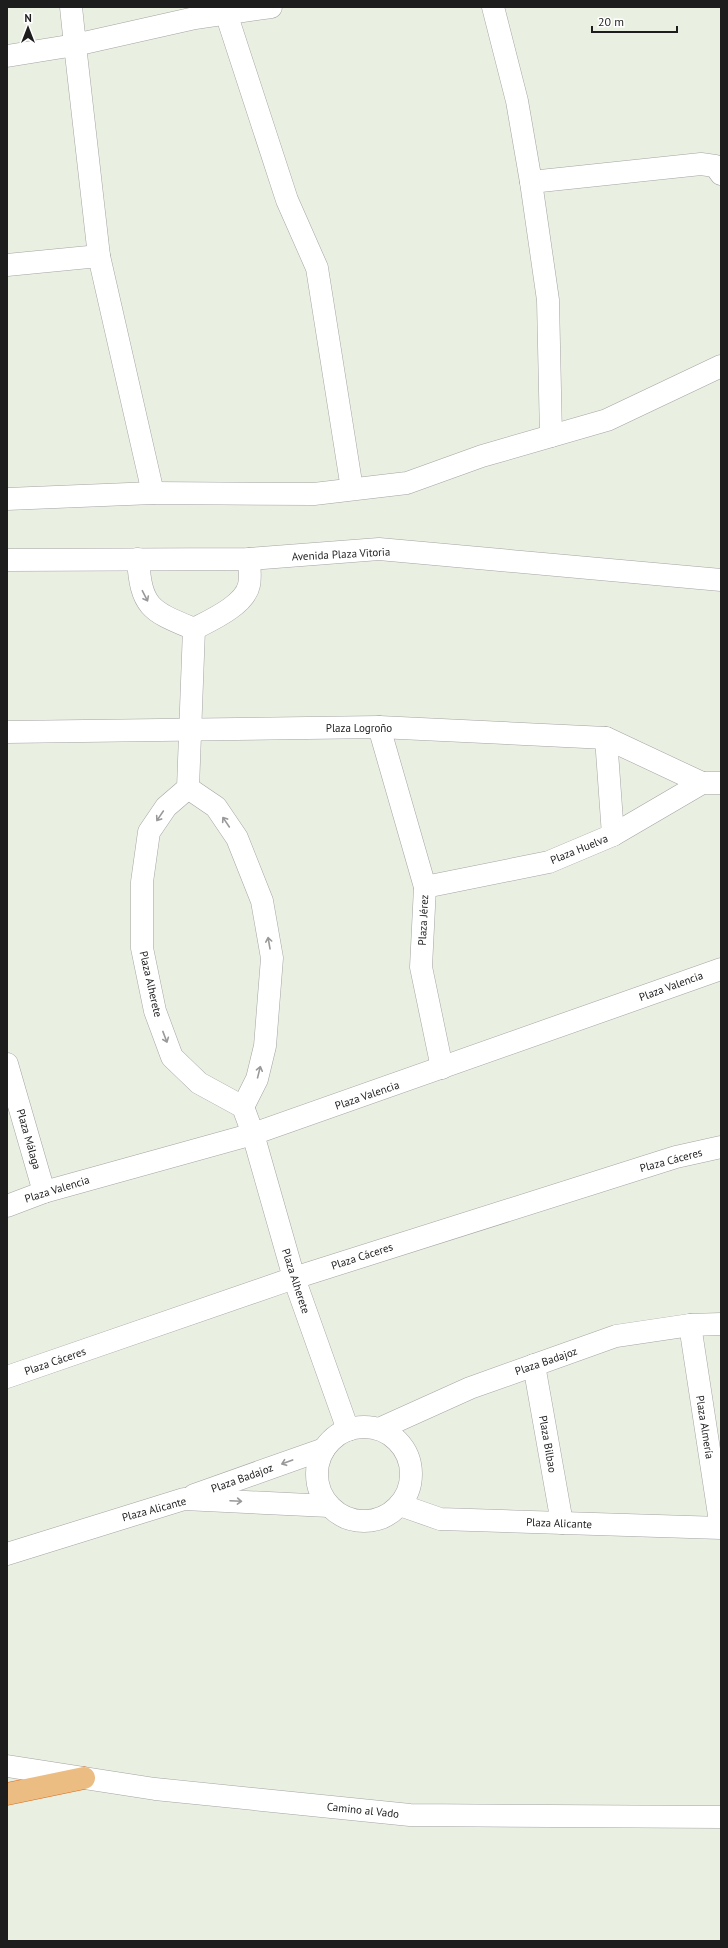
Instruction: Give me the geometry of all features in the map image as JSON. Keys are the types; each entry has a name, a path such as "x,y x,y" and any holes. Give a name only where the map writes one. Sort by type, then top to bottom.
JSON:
{"highway":[{"path":"7,1794 84,1778"}],"street":[{"path":"71,7 99,256 153,493"},
{"path":"7,56 75,45 196,18 271,7"},
{"path":"493,7 517,101 531,182 548,300 551,436"},
{"path":"226,14 288,200 317,268 352,490"},
{"path":"531,182 701,164 715,166 721,174"},
{"path":"7,265 99,256"},
{"path":"7,500 153,493 314,494 407,483 482,456 607,420 721,366"},
{"name":"Avenida Plaza Vitoria","path":"7,560 248,560 380,549 721,580"},
{"path":"138,559 139,583 147,601 161,615 194,629 226,613 242,596 249,585 248,560"},
{"path":"194,629 188,788 216,807 237,838 262,901 272,958 265,1046 257,1079 243,1107"},
{"name":"Plaza Logroño","path":"7,732 380,727 606,738 711,783"},
{"name":"Plaza Jérez","path":"380,727 425,886 421,967 442,1068"},
{"path":"606,738 613,835"},
{"name":"Plaza Huelva","path":"425,886 549,862 613,835 711,783"},
{"name":"Plaza Alherete","path":"188,788 166,807 149,832 142,882 142,948 155,1012 172,1057 199,1083 243,1107 253,1134 294,1278 348,1430"},
{"name":"Plaza Valencia","path":"7,1206 44,1192 253,1134 721,969"},
{"name":"Plaza Málaga","path":"7,1064 44,1192"},
{"name":"Plaza Cáceres","path":"7,1377 294,1278 676,1157 721,1147"},
{"name":"Plaza Badajoz","path":"379,1429 470,1388 616,1336 690,1325 721,1324"},
{"name":"Plaza Almería","path":"690,1325 721,1528"},
{"name":"Plaza Bilbao","path":"534,1365 562,1523"},
{"path":"363,1426 379,1429 393,1436 403,1447 410,1462 412,1477 408,1492 400,1505 387,1515 372,1520 356,1520 342,1516 330,1506 321,1494 317,1478 318,1463 324,1449 334,1437 348,1430 363,1426"},
{"name":"Plaza Badajoz","path":"184,1499 324,1449"},
{"name":"Plaza Alicante","path":"7,1554 184,1499 330,1506"},
{"name":"Plaza Alicante","path":"400,1505 440,1519 721,1528"},
{"name":"Camino al Vado","path":"7,1766 155,1789 410,1815 721,1817"}]}
